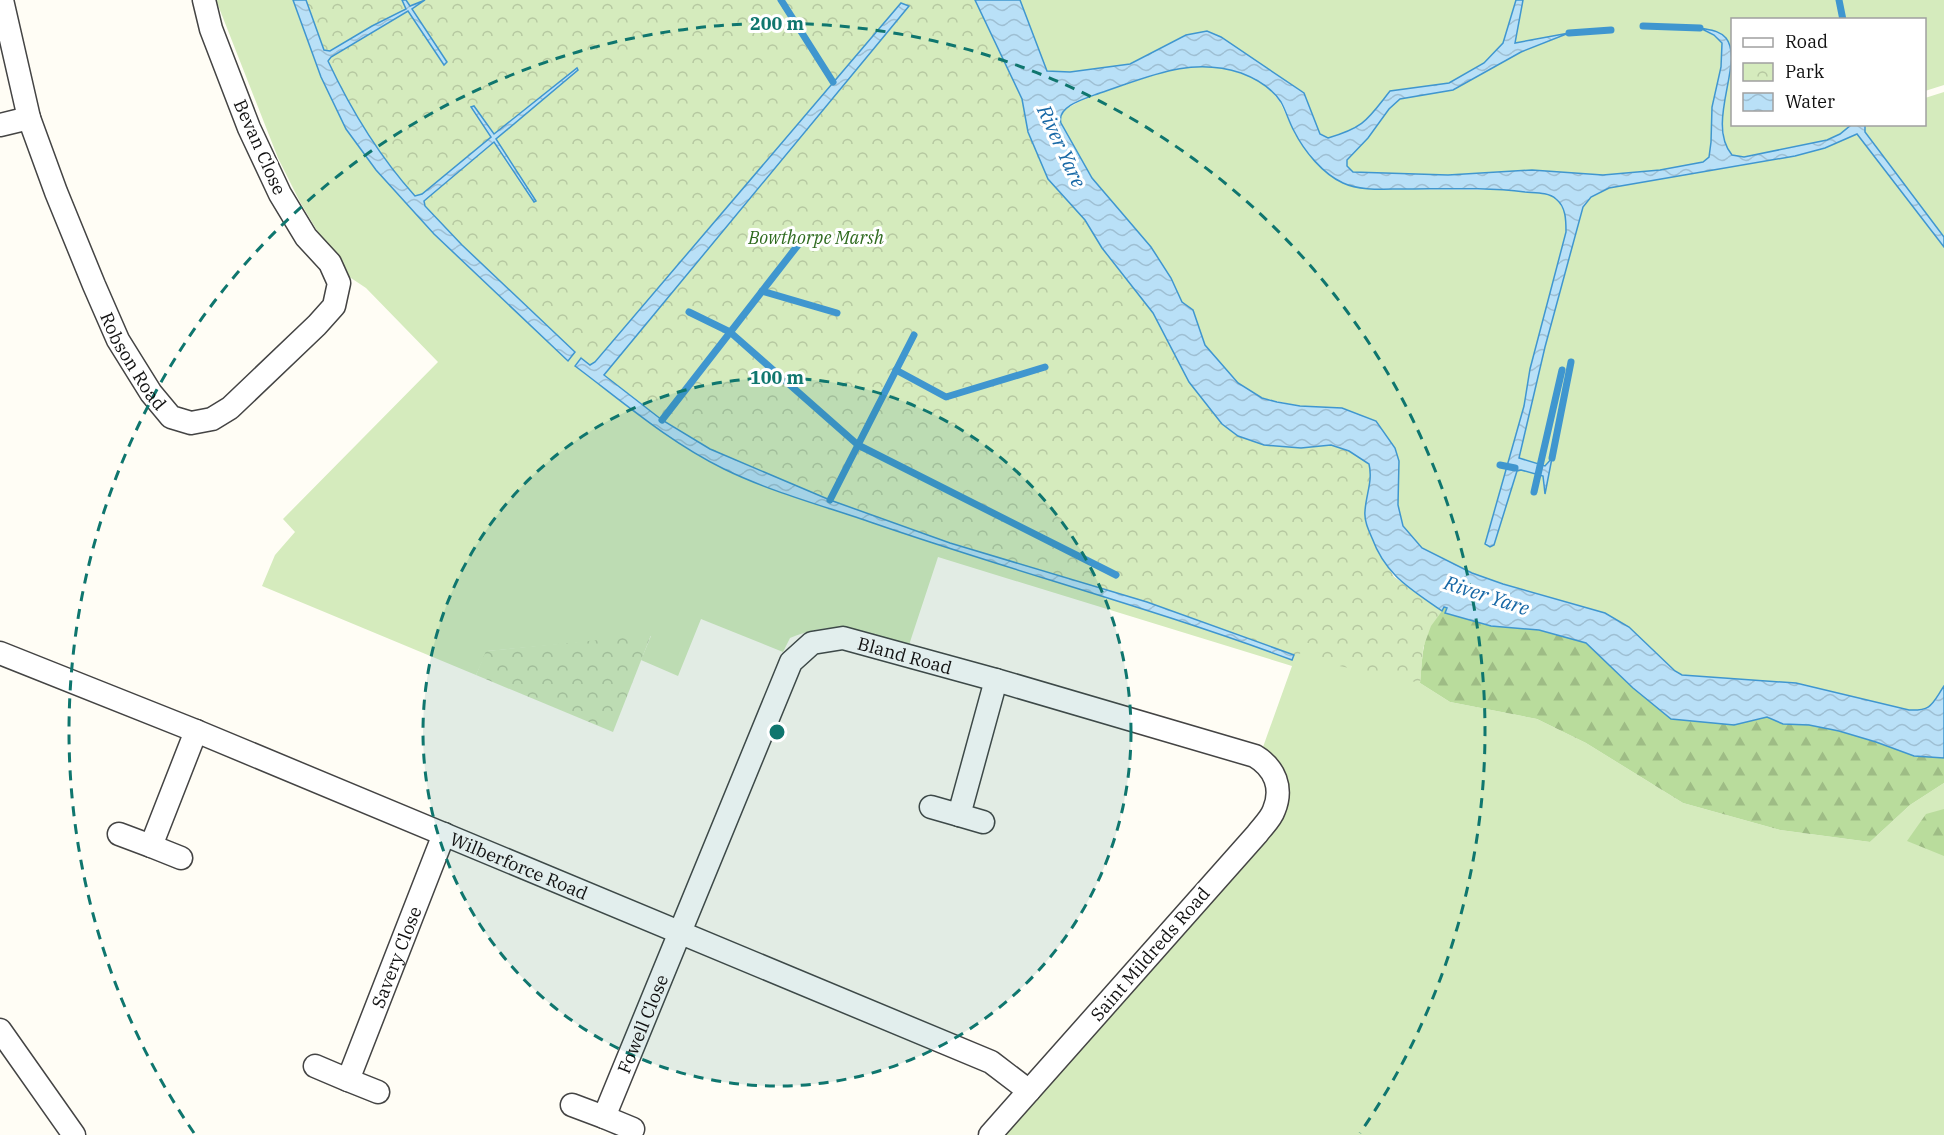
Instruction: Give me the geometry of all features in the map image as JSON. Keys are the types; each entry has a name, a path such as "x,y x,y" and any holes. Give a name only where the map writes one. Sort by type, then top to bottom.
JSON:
{"street":[{"name":"Robson Road","path":"2,0 29,118 87,270 118,339 151,393 171,417 191,423 212,418 230,408 334,306 339,283"},
{"name":"Bevan Close","path":"204,0 211,29 245,117 280,194 306,237 330,263 339,283"},
{"path":"0,125 29,118"},
{"name":"Bland Road","path":"679,931 791,662 813,643 843,638 1255,756 1267,763"},
{"name":"Wilberforce Road","path":"0,653 196,731 991,1062 1029,1091"},
{"path":"959,814 996,680"},
{"path":"151,846 196,731"},
{"name":"Saint Mildreds Road","path":"990,1135 1274,812 1278,793 1275,775 1267,763"},
{"path":"931,807 983,822"},
{"path":"118,834 181,858"},
{"name":"Savery Close","path":"348,1080 444,834"},
{"name":"Fowell Close","path":"604,1117 679,931"},
{"path":"0,1029 74,1135"},
{"path":"315,1066 378,1092"},
{"path":"572,1105 633,1129"}],"green space":[{"path":"216,0 975,0 1028,132 1394,577 1442,611 1431,626 1423,648 1420,683 1450,702 1537,719 1586,743 1683,803 1780,830 1870,842 1910,805 1944,783 1944,1135 1005,1135 1277,825 1287,800 1288,782 1281,766 1263,747 1292,666 938,557 909,645 864,632 836,628 807,632 790,638 783,652 701,619 678,676 641,660 651,636 487,651 476,675 262,586 275,555 295,532 283,519 438,362 366,288 348,276 331,254 300,202 278,158"},
{"name":"Bowthorpe Marsh","path":"306,0 975,0 1022,99 1028,132 1048,179 1085,220 1102,248 1153,313 1189,382 1301,448 1331,445 1349,451 1369,464 1371,475 1365,512 1366,524 1394,577 1442,611 1431,626 1423,648 1420,683 1325,663 1313,644 1303,642 1300,654 1294,655 1161,607 920,532 738,462 680,431 625,393 574,350 457,240 415,196 378,149 346,98 329,62"},
{"path":"1020,0 1516,0 1503,43 1484,63 1449,83 1390,91 1376,109 1358,126 1328,138 1320,134 1304,92 1186,35 1130,64 1070,72 1047,71"},
{"path":"1523,0 1944,0 1944,85 1926,91 1926,18 1731,18 1731,64 1727,39 1703,30 1714,35 1722,43 1721,67 1712,107 1709,157 1703,162 1660,170 1603,175 1532,170 1448,175 1353,172 1347,166 1347,160 1400,99 1453,90 1521,52 1565,35 1514,43"},
{"path":"1731,64 1731,126 1850,126 1827,140 1744,157 1732,155 1725,147 1722,114"},
{"path":"1205,66 1222,67 1254,78 1269,88 1280,102 1295,134 1345,184 1369,189 1512,190 1548,194 1557,199 1566,215 1566,232 1530,369 1524,406 1485,544 1490,547 1494,545 1517,471 1543,476 1544,490 1551,459 1545,466 1519,459 1545,347 1582,207 1591,197 1609,188 1795,156 1825,148 1857,134 1944,247 1944,686 1934,702 1927,708 1909,710 1796,683 1682,675 1605,613 1472,573 1422,548 1403,526 1398,505 1399,461 1300,406 1262,398 1238,383 1205,345 1193,310 1182,302 1171,278 1151,247 1092,178 1061,123 1059,116 1062,111 1086,98 1169,70"},
{"path":"1944,92 1944,237 1865,132 1865,126 1926,126 1926,98"},
{"path":"1444,606 1447,608 1445,613 1491,626 1539,630 1586,643 1633,688 1734,725 1767,717 1783,724 1809,725 1839,731 1914,756 1943,756 1944,783 1910,805 1870,842 1780,830 1683,803 1586,743 1537,719 1450,702 1420,683 1425,639 1430,626"},
{"path":"651,635 613,732 476,675 486,651"},
{"path":"1944,809 1944,856 1907,841 1926,814"}],"water":[{"path":"293,0 306,0 324,50 330,51 406,9 402,0 406,0 410,6 425,0 412,9 447,62 444,65 408,11 331,57 328,61 367,132 389,165 415,196 422,194 491,137 471,107 474,106 494,134 577,68 578,70 496,139 536,201 534,202 494,142 424,201 425,206 462,245 575,352 568,361 434,234 376,170 346,129 321,77"},
{"name":"River Yare","path":"975,0 1020,0 1047,71 1070,72 1130,64 1186,35 1207,31 1221,37 1304,93 1320,134 1328,138 1358,126 1376,109 1390,91 1449,83 1484,63 1503,43 1516,0 1523,0 1515,43 1569,33 1521,52 1453,90 1400,99 1347,160 1347,166 1353,172 1448,175 1532,170 1603,175 1660,170 1703,162 1709,157 1712,107 1721,67 1722,43 1714,35 1700,28 1723,35 1731,49 1722,127 1725,142 1732,155 1744,157 1827,140 1850,126 1865,126 1865,132 1944,237 1944,247 1857,134 1825,148 1795,156 1609,188 1591,197 1583,207 1545,347 1519,458 1545,466 1552,458 1545,494 1543,476 1517,471 1494,545 1490,547 1485,544 1524,406 1530,369 1566,232 1565,214 1559,202 1549,195 1510,190 1372,189 1350,186 1328,174 1309,154 1294,131 1281,102 1273,92 1253,78 1222,68 1187,68 1152,75 1081,100 1068,107 1061,117 1061,123 1092,178 1151,247 1171,278 1182,302 1193,310 1205,345 1238,383 1262,398 1300,406 1342,408 1376,421 1395,448 1399,461 1398,505 1403,526 1422,548 1472,573 1605,613 1629,627 1682,675 1796,683 1909,710 1927,708 1934,702 1944,686 1944,758 1914,756 1839,731 1809,725 1783,724 1767,717 1734,725 1671,719 1633,688 1586,643 1539,630 1491,626 1445,613 1447,608 1444,607 1442,611 1392,572 1378,551 1365,514 1370,482 1369,464 1349,451 1331,445 1301,448 1264,445 1238,436 1222,424 1189,382 1153,313 1102,248 1085,220 1048,179 1028,132 1022,99"},
{"path":"901,3 909,6 604,375 662,420 710,449 830,500 950,543 1147,602 1294,655 1292,660 760,485 684,447 575,366 581,358 590,365 595,362"}],"waterway":[{"path":"781,0 833,82"},
{"path":"1839,0 1843,18"},
{"path":"1643,26 1700,28"},
{"path":"1569,33 1611,30"},
{"path":"662,420 798,245"},
{"path":"762,291 837,313"},
{"path":"689,312 730,332 858,445 1116,575"},
{"path":"830,500 914,335"},
{"path":"1552,458 1571,362"},
{"path":"896,370 946,397 1045,367"},
{"path":"1534,492 1562,370"},
{"path":"1500,465 1515,468"}]}
